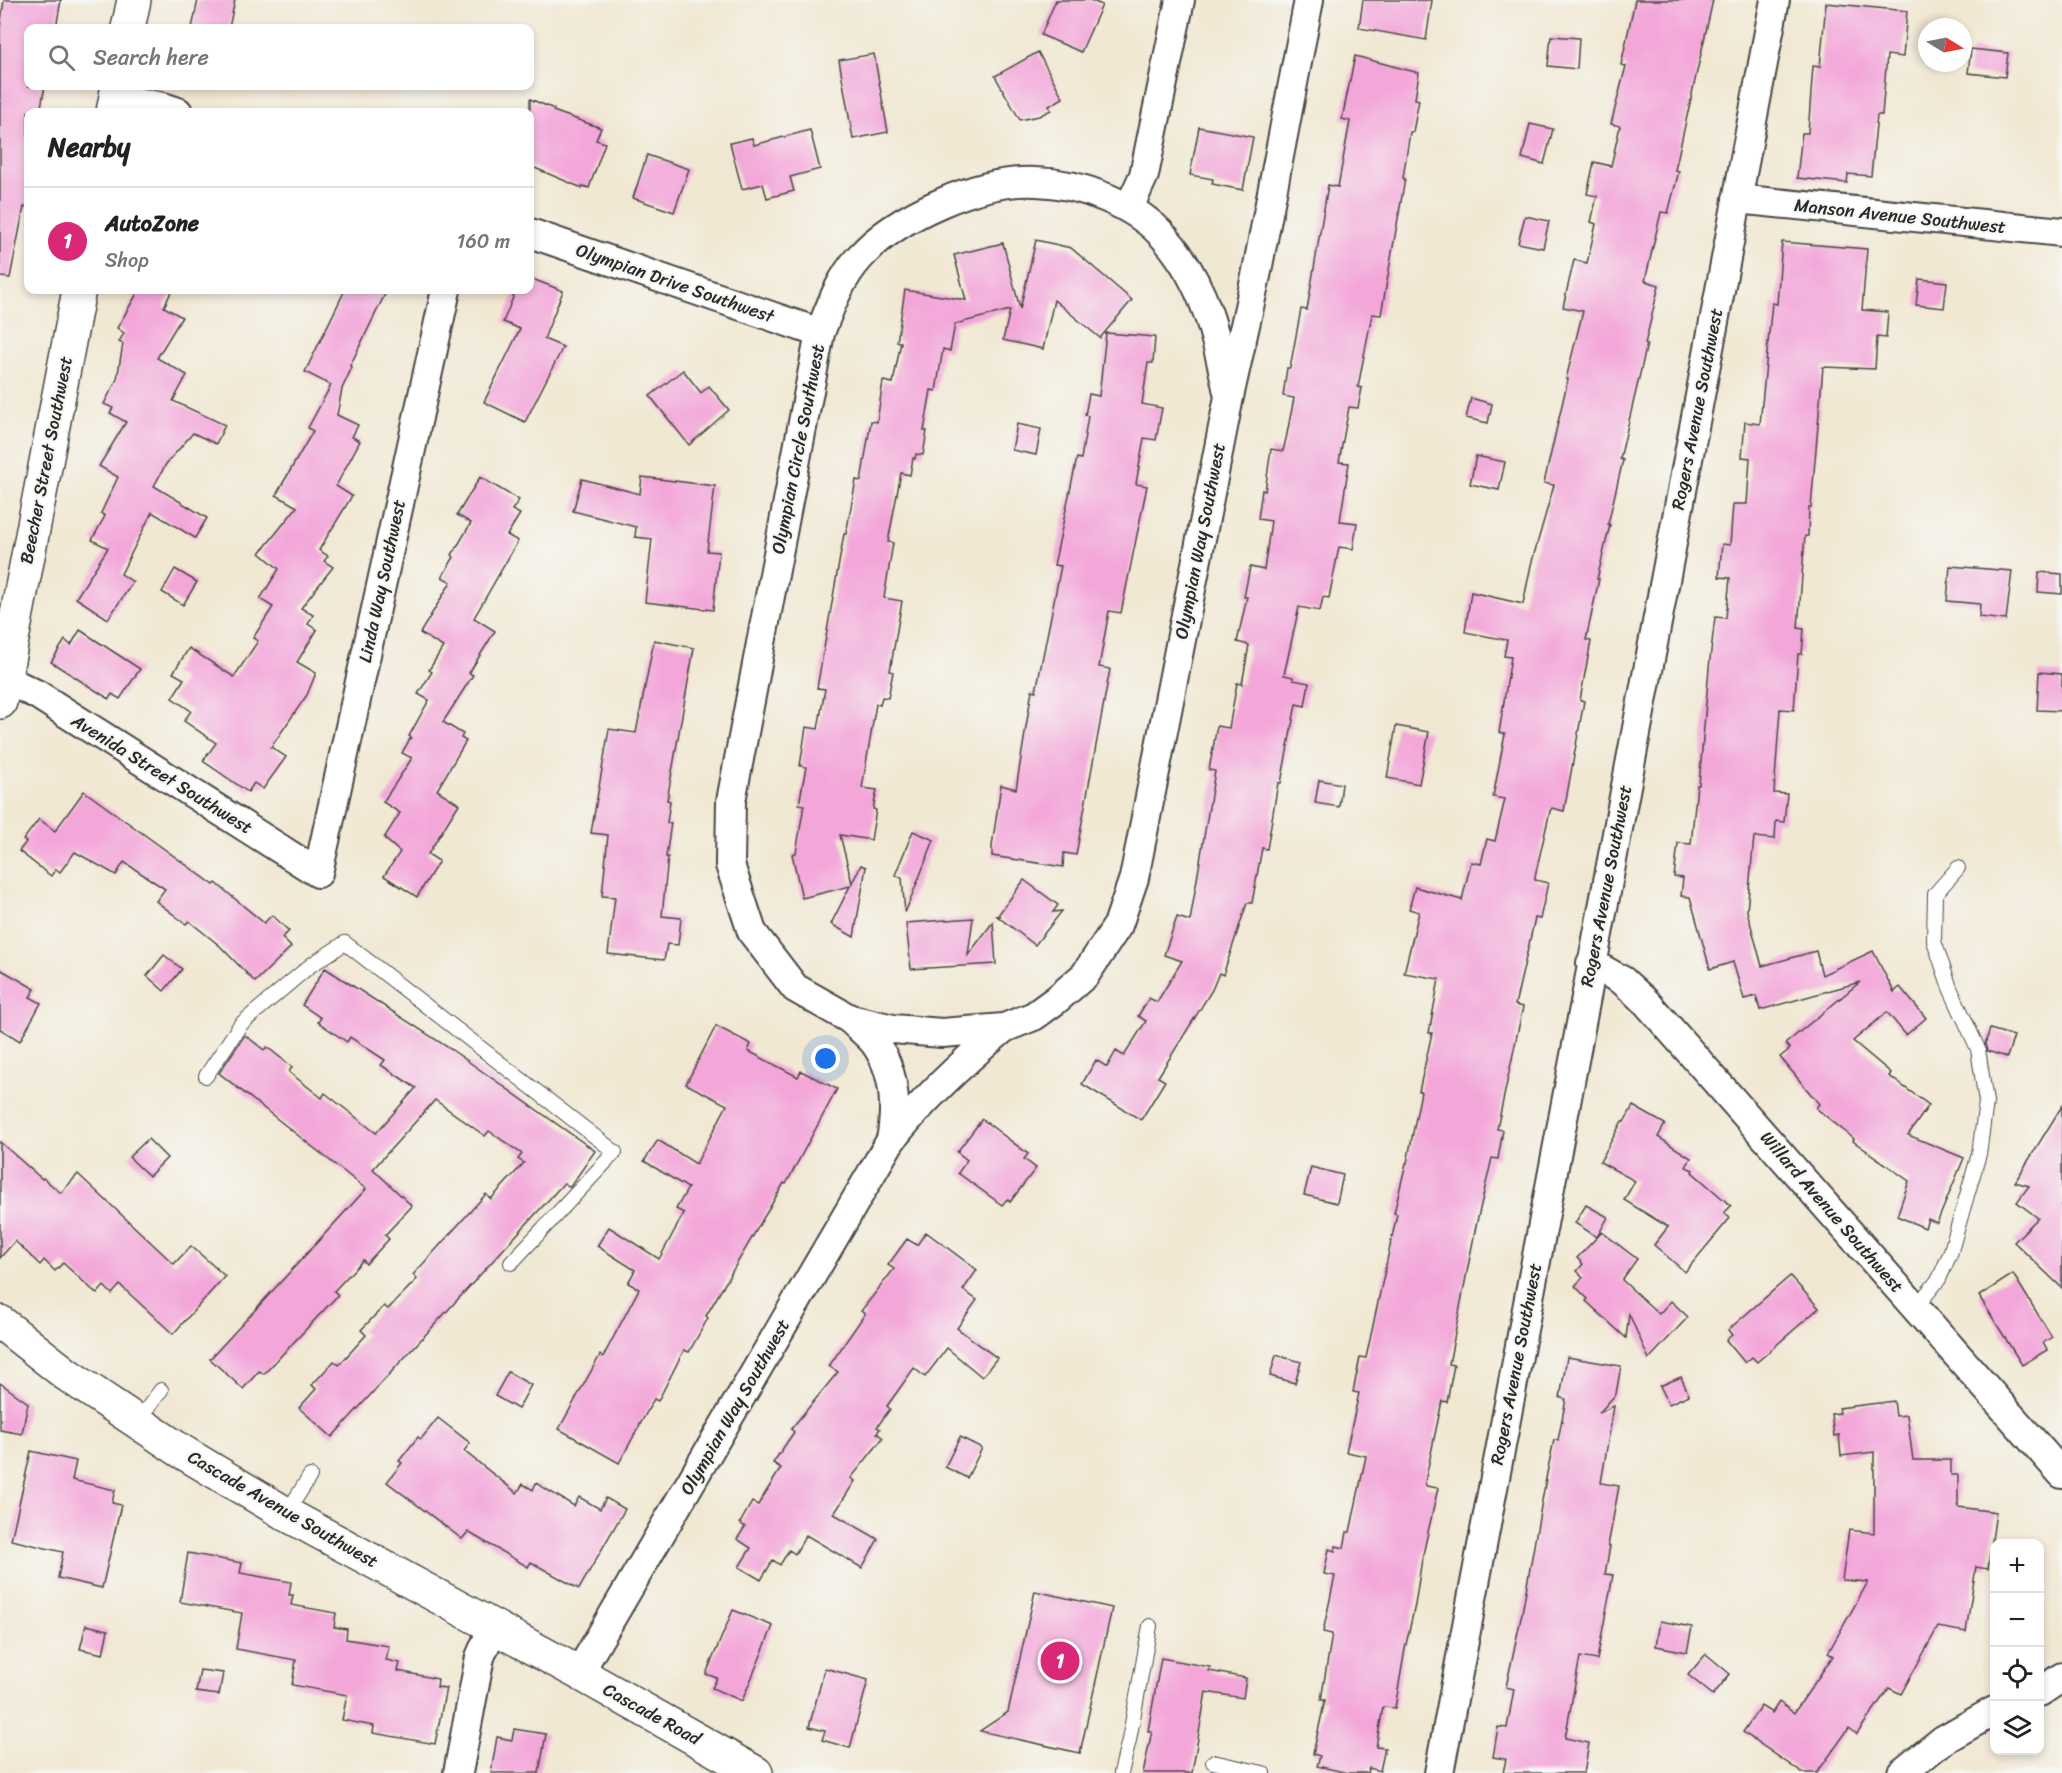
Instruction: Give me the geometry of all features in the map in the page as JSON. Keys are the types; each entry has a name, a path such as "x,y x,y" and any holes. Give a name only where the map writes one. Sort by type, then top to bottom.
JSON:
{"main road":[{"path":"129,24 134,0"},
{"name":"Beecher Street Southwest","path":"2,690 78,294"},
{"name":"Cascade Avenue Southwest","path":"0,1322 66,1374 181,1451 286,1514 579,1673"},
{"name":"Cascade Road","path":"579,1673 756,1773"}],"street":[{"path":"1129,208 1144,175 1180,0"},
{"name":"Olympian Way Southwest","path":"942,1033 1004,1028 1034,1016 1085,975 1118,925 1134,878 1228,398 1256,276 1309,0"},
{"name":"Rogers Avenue Southwest","path":"1439,1773 1775,0"},
{"path":"115,99 166,108"},
{"name":"Olympian Circle Southwest","path":"942,1033 893,1029 850,1019 795,987 752,932 730,865 731,801 820,333 835,295 859,258 892,228 931,207 991,186 1035,181 1085,189 1129,208 1165,237 1194,278 1217,342 1228,398"},
{"name":"Manson Avenue Southwest","path":"1737,199 2062,232"},
{"name":"Olympian Drive Southwest","path":"534,234 820,333"},
{"name":"Linda Way Southwest","path":"318,873 445,294"},
{"name":"Avenida Street Southwest","path":"2,690 38,695 318,873"},
{"name":"Willard Avenue Southwest","path":"1591,963 1623,981 1647,1003 2062,1474"},
{"name":"Olympian Way Southwest","path":"850,1019 873,1041 886,1060 892,1079 895,1103 891,1140"},
{"name":"Olympian Way Southwest","path":"579,1673 891,1140 932,1093 1004,1028"},
{"path":"458,1773 480,1657 493,1627"},
{"path":"2044,1689 2062,1677"},
{"path":"1902,1773 1943,1740 1990,1714"}],"lane":[{"path":"1916,1307 1939,1279 1950,1254 1979,1154 1986,1102 1978,1049 1950,988 1934,941 1935,894 1958,868"},
{"path":"206,1076 241,1024 311,965 345,943 615,1152 511,1263"},
{"path":"138,1421 161,1390"},
{"path":"286,1514 310,1476"},
{"path":"1121,1773 1150,1626"},
{"path":"1213,1761 1263,1773"}],"building":[{"path":"4,0 61,0 57,24 24,24 24,90 44,90 41,108 24,108 24,207 10,278 0,277 0,28"},
{"path":"198,0 235,0 230,24 193,24"},
{"path":"1056,0 1090,0 1102,5 1081,52 1041,35"},
{"path":"1363,0 1432,0 1426,40 1359,28"},
{"path":"1635,0 1713,0 1675,170 1679,171 1668,213 1661,212 1645,281 1659,285 1620,459 1623,460 1597,579 1599,579 1586,640 1591,641 1580,700 1584,701 1564,811 1552,808 1550,811 1535,876 1535,880 1548,883 1540,919 1535,918 1515,1005 1523,1007 1497,1129 1503,1130 1498,1159 1492,1158 1476,1226 1449,1364 1454,1365 1447,1402 1442,1401 1425,1482 1426,1486 1438,1488 1422,1559 1395,1708 1383,1707 1376,1747 1385,1748 1380,1771 1369,1768 1368,1773 1348,1773 1317,1766 1320,1756 1313,1754 1325,1700 1321,1700 1332,1634 1323,1632 1335,1576 1324,1574 1329,1549 1335,1551 1336,1546 1344,1548 1347,1532 1350,1532 1366,1456 1346,1452 1359,1393 1353,1392 1360,1357 1366,1358 1397,1214 1394,1213 1421,1092 1419,1091 1432,1033 1429,1033 1439,979 1404,973 1419,912 1409,909 1415,887 1462,900 1471,862 1481,864 1487,839 1495,841 1505,799 1493,797 1505,734 1499,733 1511,657 1504,656 1507,640 1465,632 1471,592 1523,604 1531,565 1554,485 1544,483 1583,311 1563,307 1574,260 1587,263 1596,224 1591,222 1597,196 1587,194 1594,162 1611,166 1620,126 1611,124 1626,66 1621,65"},
{"path":"1826,3 1907,11 1903,57 1887,55 1882,115 1877,115 1871,176 1848,174 1847,183 1797,178 1802,133 1808,133 1813,66 1820,67"},
{"path":"1551,36 1579,38 1577,69 1548,66"},
{"path":"1972,49 2008,53 2005,77 1968,73 1972,72"},
{"path":"1038,52 1063,98 1049,106 1051,110 1039,116 1020,120 995,76"},
{"path":"874,54 888,132 853,139 839,60"},
{"path":"1355,56 1419,73 1415,99 1419,100 1413,132 1410,132 1403,178 1405,179 1381,315 1372,314 1358,387 1362,388 1358,408 1349,407 1339,462 1349,463 1340,521 1357,523 1353,549 1339,547 1329,598 1323,597 1320,611 1299,607 1284,675 1293,677 1293,680 1309,683 1305,706 1296,704 1281,783 1278,783 1267,849 1262,848 1252,903 1247,903 1223,975 1219,973 1212,990 1158,1077 1165,1081 1141,1120 1082,1084 1096,1060 1107,1067 1116,1051 1124,1056 1146,1021 1138,1016 1149,998 1157,1002 1182,961 1164,955 1177,917 1190,921 1215,771 1209,770 1217,726 1229,728 1237,683 1242,684 1249,645 1237,642 1247,597 1244,597 1250,567 1264,570 1271,521 1258,519 1262,490 1265,491 1271,449 1283,451 1286,439 1294,398 1283,396 1287,368 1290,368 1301,309 1307,310 1328,185 1338,187 1350,121 1342,119"},
{"path":"530,99 554,109 553,111 601,128 596,140 605,143 589,188 583,186 582,188 534,168 534,108 530,108"},
{"path":"1530,124 1553,129 1544,164 1522,158"},
{"path":"1199,127 1253,137 1243,190 1212,184 1213,179 1190,175"},
{"path":"810,130 820,169 790,177 794,191 767,198 763,184 742,189 730,143 752,138 754,145"},
{"path":"647,155 689,169 674,212 633,198"},
{"path":"1525,216 1549,221 1543,248 1518,243"},
{"path":"1036,240 1071,248 1132,300 1100,338 1054,300 1043,349 1003,340 1010,310 955,324 950,351 943,349 936,391 931,390 924,431 927,431 923,455 916,454 915,459 913,458 910,475 901,473 888,542 893,543 884,598 902,601 890,671 893,672 888,698 882,697 880,705 876,704 862,788 877,790 871,840 840,835 852,883 861,865 866,867 854,937 831,924 850,886 802,898 792,854 796,853 804,805 799,804 806,767 800,766 806,727 818,729 825,689 817,688 844,534 846,534 856,480 861,481 871,421 877,422 883,381 893,383 901,342 897,342 905,290 966,300 954,255 1003,243 1020,309"},
{"path":"1782,242 1867,249 1862,310 1888,312 1886,338 1877,337 1875,369 1823,367 1808,536 1805,536 1798,628 1804,629 1802,654 1798,654 1794,710 1780,709 1774,793 1787,794 1784,822 1776,821 1775,839 1754,837 1747,911 1762,966 1816,951 1822,975 1873,951 1894,992 1900,987 1926,1018 1906,1035 1887,1012 1853,1041 1891,1073 1889,1076 1929,1105 1908,1135 1964,1158 1937,1223 1928,1219 1925,1228 1897,1216 1909,1181 1853,1141 1854,1139 1816,1108 1819,1104 1780,1057 1790,1049 1785,1044 1860,982 1760,1010 1756,996 1744,999 1733,962 1710,969 1690,897 1681,896 1683,878 1674,877 1678,843 1691,844 1715,617 1726,618 1730,578 1719,577 1722,544 1730,545 1733,504 1747,504 1750,458 1742,457 1745,422 1760,424 1772,303 1777,304"},
{"path":"1919,279 1947,282 1944,308 1916,305"},
{"path":"534,280 563,291 544,339 563,347 525,422 484,402 520,329 503,322 514,294 534,294"},
{"path":"137,294 170,294 164,307 182,317 157,358 187,375 173,401 225,425 216,444 193,433 166,464 154,486 207,518 195,538 152,512 121,574 133,582 108,619 76,598 108,548 92,540 105,516 101,513 118,477 99,466 126,422 110,413 113,408 104,404 117,379 123,344 119,342 124,333 117,328"},
{"path":"343,294 385,294 350,366 352,367 342,389 337,415 358,425 352,437 360,441 336,486 352,496 319,550 328,556 324,561 333,567 301,608 313,615 308,624 317,630 297,662 316,673 307,695 271,747 286,757 263,789 254,783 248,792 203,761 216,743 184,721 191,711 172,698 184,679 173,673 189,648 234,677 258,641 253,638 273,607 260,599 279,569 260,553 297,507 276,495 313,431 308,428 331,385 305,372"},
{"path":"1106,333 1155,337 1153,363 1148,363 1142,404 1162,408 1156,440 1144,438 1136,484 1147,486 1121,613 1109,611 1099,667 1110,669 1076,855 1064,853 1063,867 992,856 992,846 1001,785 1016,789 1032,690 1036,691 1061,566 1054,565 1077,458 1081,459 1089,394 1099,396"},
{"path":"683,370 701,393 709,386 729,410 689,445 650,396"},
{"path":"1471,398 1492,404 1488,423 1466,418"},
{"path":"1017,424 1041,429 1036,455 1012,450"},
{"path":"1476,456 1505,462 1499,490 1470,484"},
{"path":"480,477 519,500 512,510 520,514 507,535 518,541 474,618 495,631 469,673 473,675 443,722 463,734 461,738 466,741 437,790 459,804 428,854 439,861 417,897 384,876 400,852 384,838 400,813 383,802 412,758 402,753 429,700 418,694 432,672 429,670 443,647 420,633 451,582 442,577 471,523 457,515"},
{"path":"642,477 715,486 707,551 719,552 713,610 645,602 652,539 635,537 636,527 573,511 582,479 640,494"},
{"path":"1950,566 2012,571 2006,620 1979,617 1980,604 1947,601"},
{"path":"175,569 197,582 183,605 162,592"},
{"path":"2039,572 2062,574 2062,594 2038,592"},
{"path":"80,630 140,669 120,699 112,694 109,699 51,662 65,640 71,645"},
{"path":"654,640 694,648 667,800 670,801 667,823 671,823 662,916 681,918 678,945 667,944 664,960 608,954 615,897 602,896 608,835 591,833 609,729 636,733"},
{"path":"2039,672 2062,674 2062,711 2037,710"},
{"path":"1396,726 1429,732 1419,784 1387,778"},
{"path":"1319,780 1342,784 1339,807 1315,803"},
{"path":"84,791 214,885 216,883 264,923 272,915 289,931 282,938 291,947 255,982 220,946 189,921 186,924 156,901 165,889 124,862 116,875 75,852 60,872 56,869 51,876 19,851 26,842 23,840 39,819 55,831"},
{"path":"913,831 934,840 905,913 902,878 895,875"},
{"path":"1024,880 1058,905 1053,912 1062,911 1035,945 997,916 1001,916 998,915"},
{"path":"973,918 968,955 993,922 996,964 911,969 906,923"},
{"path":"164,955 182,969 164,991 147,976"},
{"path":"325,968 452,1050 595,1151 570,1187 564,1183 332,1437 299,1408 316,1389 312,1385 334,1361 339,1365 366,1335 361,1330 384,1306 388,1309 417,1279 413,1275 486,1194 491,1199 524,1163 518,1159 522,1154 489,1131 485,1136 435,1100 373,1169 412,1206 385,1235 389,1239 366,1264 363,1260 334,1291 338,1295 264,1374 259,1371 243,1389 210,1359 366,1189 219,1073 245,1035 264,1050 267,1047 292,1067 289,1072 322,1098 325,1093 376,1133 416,1088 381,1065 385,1060 350,1037 347,1042 318,1022 321,1018 302,1005"},
{"path":"0,969 35,989 30,997 41,1003 20,1041 0,1029"},
{"path":"716,1026 751,1044 748,1051 798,1077 801,1071 837,1089 786,1184 784,1183 706,1316 708,1318 689,1352 684,1350 658,1401 654,1399 619,1463 559,1429 600,1355 603,1357 639,1289 628,1283 635,1270 597,1246 609,1227 659,1259 684,1213 676,1209 688,1188 644,1161 658,1140 696,1164 727,1105 686,1084"},
{"path":"1990,1029 2014,1036 2007,1057 1987,1051 1985,1044"},
{"path":"1633,1106 1665,1124 1658,1137 1691,1158 1686,1167 1693,1170 1692,1172 1731,1206 1724,1213 1730,1218 1685,1272 1654,1245 1668,1227 1624,1200 1635,1181 1600,1162 1622,1121 1624,1122"},
{"path":"2062,1106 2062,1288 2014,1242 2038,1218 2017,1202 2029,1186 2015,1182"},
{"path":"982,1119 1028,1154 1024,1159 1036,1168 1010,1202 1007,1199 1002,1205 958,1173 967,1160 957,1152"},
{"path":"148,1139 167,1158 149,1176 129,1157"},
{"path":"0,1142 61,1193 78,1174 174,1264 191,1246 225,1276 173,1334 120,1285 112,1294 104,1286 97,1294 63,1263 55,1271 44,1260 40,1265 15,1241 0,1258"},
{"path":"1311,1167 1343,1175 1337,1203 1304,1195"},
{"path":"1586,1205 1608,1217 1597,1237 1575,1223"},
{"path":"926,1232 977,1270 963,1290 977,1300 957,1328 997,1358 982,1377 947,1348 925,1377 914,1368 887,1406 890,1409 877,1427 880,1429 877,1433 883,1438 851,1478 855,1481 834,1514 878,1539 862,1568 806,1535 795,1554 789,1550 780,1565 773,1560 761,1580 739,1567 751,1548 737,1539 745,1527 740,1523 752,1502 758,1505 781,1468 773,1463 794,1432 791,1429 838,1372 829,1366 865,1314 861,1311 894,1269 888,1265 907,1239 917,1245"},
{"path":"1602,1232 1637,1259 1622,1280 1659,1314 1671,1301 1688,1317 1649,1359 1629,1314 1626,1338 1586,1301 1588,1299 1575,1286 1583,1277 1577,1271 1583,1264 1577,1258"},
{"path":"2013,1274 2052,1337 2043,1343 2047,1350 2022,1365 1979,1296"},
{"path":"1790,1276 1819,1308 1757,1362 1752,1357 1745,1363 1726,1340 1732,1335 1728,1330"},
{"path":"1276,1355 1301,1362 1295,1383 1270,1376"},
{"path":"1567,1357 1621,1366 1616,1394 1599,1413 1614,1406 1601,1483 1619,1486 1605,1574 1613,1575 1597,1660 1580,1657 1565,1738 1589,1743 1584,1773 1503,1773 1506,1759 1493,1757 1498,1727 1507,1728 1514,1689 1506,1687 1547,1473 1554,1440 1558,1440 1566,1399 1560,1398"},
{"path":"508,1372 531,1385 518,1409 495,1396"},
{"path":"1681,1377 1689,1395 1669,1404 1660,1386"},
{"path":"0,1383 28,1403 22,1434 0,1430"},
{"path":"1894,1401 1896,1416 1907,1415 1913,1460 1951,1460 1951,1475 1958,1475 1958,1507 1996,1512 1992,1539 1990,1539 1988,1569 1976,1567 1966,1632 1938,1627 1901,1694 1889,1688 1857,1734 1849,1728 1817,1773 1802,1773 1743,1732 1761,1706 1772,1713 1779,1702 1794,1713 1833,1656 1828,1653 1868,1582 1842,1580 1849,1530 1874,1533 1874,1452 1841,1456 1839,1435 1834,1436 1831,1414 1840,1413 1839,1408"},
{"path":"438,1418 470,1443 464,1451 517,1493 523,1484 533,1490 536,1483 574,1506 579,1497 600,1509 606,1498 625,1509 579,1589 531,1562 528,1567 468,1532 462,1539 387,1482 402,1463 399,1461 418,1437 421,1439"},
{"path":"960,1437 982,1448 967,1478 945,1467"},
{"path":"31,1451 76,1461 72,1480 115,1490 112,1503 121,1505 102,1588 58,1578 63,1552 11,1540"},
{"path":"188,1553 242,1563 240,1573 291,1582 289,1595 293,1595 291,1605 336,1613 334,1627 347,1629 346,1639 389,1646 386,1660 400,1663 398,1671 438,1679 437,1687 446,1688 435,1744 373,1733 374,1726 342,1720 347,1695 292,1685 296,1660 236,1649 242,1613 180,1602"},
{"path":"1035,1591 1112,1608 1080,1753 980,1731 1008,1712"},
{"path":"733,1610 773,1626 742,1701 712,1688 717,1678 706,1674"},
{"path":"1660,1621 1692,1627 1687,1652 1656,1646"},
{"path":"86,1625 108,1630 103,1654 80,1649"},
{"path":"1706,1654 1730,1674 1713,1695 1688,1675"},
{"path":"1161,1658 1210,1667 1209,1671 1246,1678 1243,1698 1206,1692 1192,1773 1143,1773 1152,1731 1148,1731"},
{"path":"825,1668 868,1680 850,1748 822,1740 825,1731 809,1727"},
{"path":"200,1670 223,1673 219,1695 196,1692"},
{"path":"514,1729 546,1734 539,1773 491,1773 497,1737 512,1740"}],"place":[{"name":"AutoZone","path":"1060,1661"}]}
